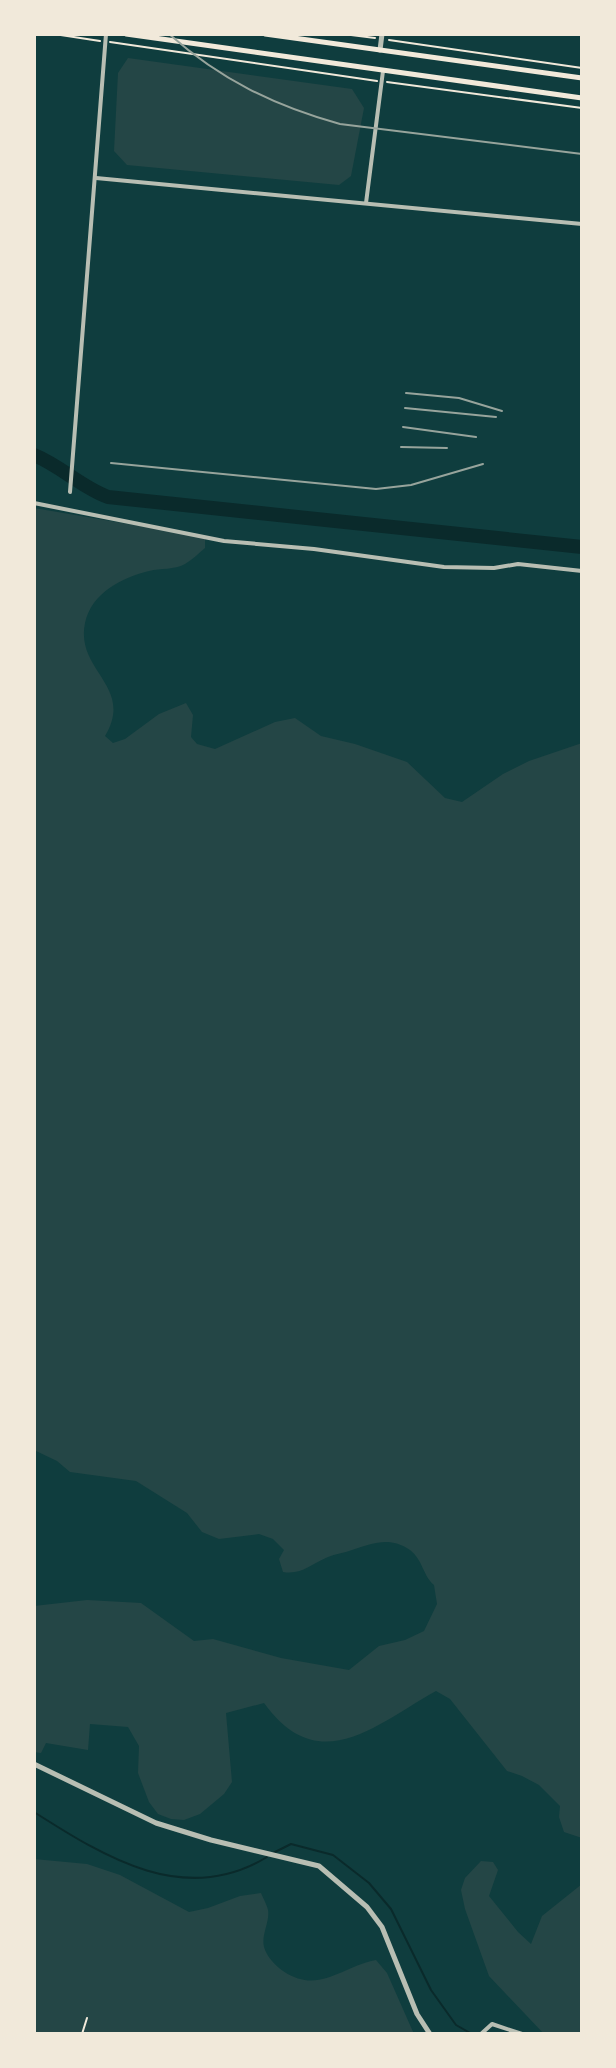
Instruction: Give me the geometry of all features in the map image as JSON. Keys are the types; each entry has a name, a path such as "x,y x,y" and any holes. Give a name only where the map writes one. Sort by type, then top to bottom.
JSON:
{"main road":[{"path":"126,34 582,98"},
{"path":"265,34 582,78"}],"street":[{"path":"70,492 106,34"},
{"path":"380,50 382,36"},
{"path":"366,203 383,70"},
{"path":"96,178 582,224"},
{"path":"34,503 224,541 314,549 444,567 494,568 518,564 582,571"},
{"path":"34,1764 156,1823 319,1866 367,1907 382,1927 417,2014 430,2034"},
{"path":"482,2034 492,2024 522,2034"}],"path":[{"path":"54,34 582,108"},
{"path":"343,34 382,36 582,68"},
{"path":"82,2034 87,2018"}],"shaded area":[{"path":"128,58 352,89 364,108 351,176 339,185 127,165 114,151 118,73"},
{"path":"34,508 205,537 205,548 188,562 119,582 101,595 88,612 84,640 113,704 112,719 105,736 113,743 125,739 159,714 186,703 193,715 191,737 197,744 215,749 275,722 295,718 321,736 407,762 445,798 462,802 503,774 529,761 582,743 582,1838 564,1832 559,1817 560,1806 539,1785 507,1771 450,1699 436,1691 369,1730 327,1742 306,1738 285,1726 264,1703 226,1713 232,1782 224,1794 200,1814 184,1820 158,1814 149,1802 138,1773 139,1746 128,1727 90,1724 88,1750 46,1743 41,1753 34,1752 34,1606 87,1600 141,1603 194,1641 213,1639 281,1658 349,1670 379,1646 405,1640 424,1631 437,1604 434,1585 414,1554 403,1546 388,1542 374,1543 331,1556 301,1570 283,1572 279,1559 284,1550 273,1539 259,1534 219,1539 202,1532 187,1513 136,1481 70,1472 57,1461 34,1450"},
{"path":"34,1859 87,1864 120,1875 189,1912 240,1896 261,1893 268,1915 264,1947 277,1966 296,1978 319,1980 376,1960 387,1973 414,2034 34,2034"},
{"path":"481,1861 493,1862 498,1870 489,1896 531,1944 542,1916 582,1884 582,2034 544,2034 489,1976 461,1890 465,1878"}],"waterway":[{"path":"34,455 108,497 582,547"},
{"path":"34,1812 118,1860 176,1877 206,1878 236,1871 267,1857"},
{"path":"273,1853 291,1844 333,1855 369,1883 391,1909 431,1990 456,2025 472,2034"}],"railway":[{"path":"169,34 228,78 293,109 340,124 582,154"},
{"path":"406,393 459,398 502,411"},
{"path":"405,408 496,417"},
{"path":"403,427 476,437"},
{"path":"401,447 447,448"},
{"path":"111,463 376,489 411,485 483,464"}]}
